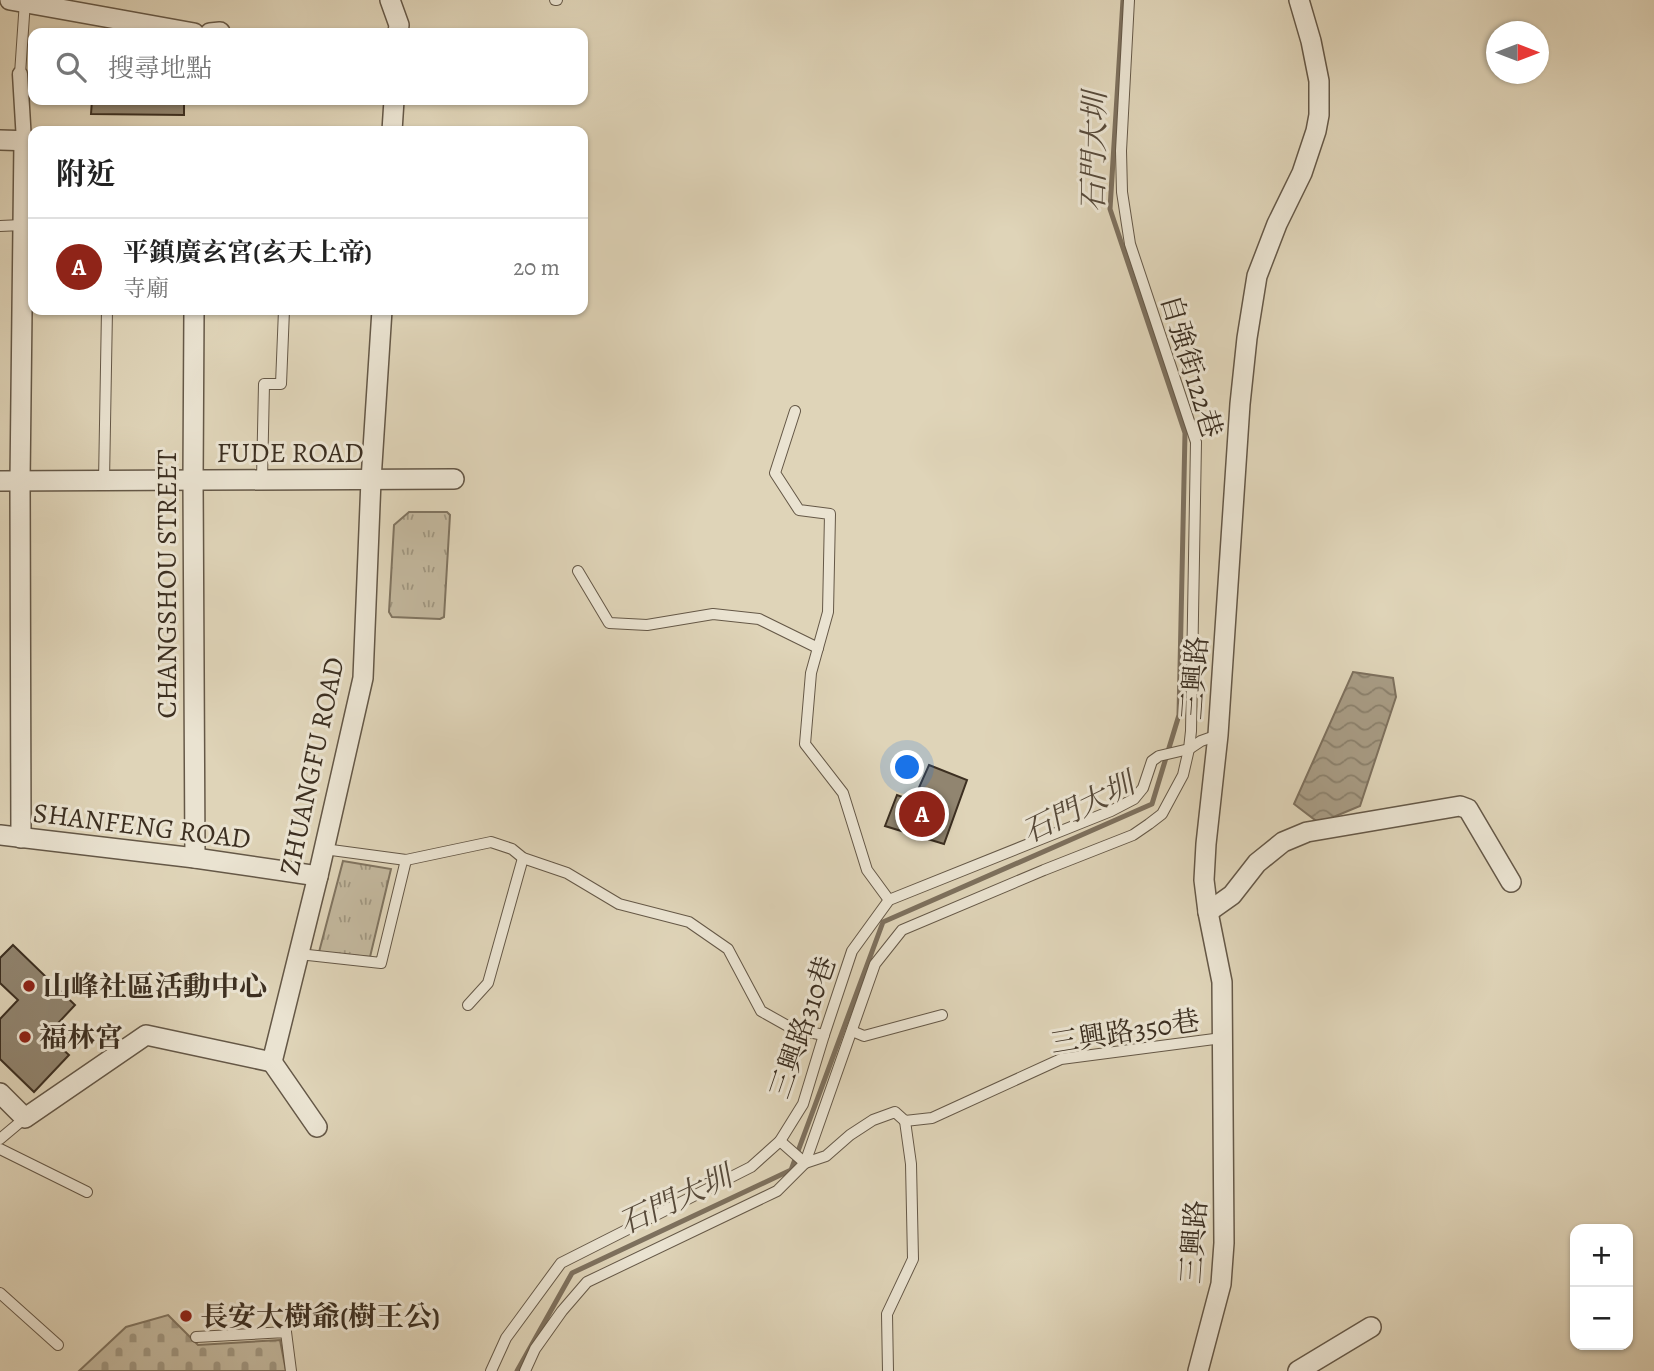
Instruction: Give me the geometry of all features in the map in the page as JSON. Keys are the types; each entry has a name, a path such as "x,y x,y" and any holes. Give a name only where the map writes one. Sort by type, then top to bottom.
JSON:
{"street":[{"path":"390,0 399,28"},
{"name":"三興路","path":"1198,1371 1221,1284 1223,1265 1222,982 1204,880 1206,844 1219,735 1240,404 1247,338 1257,276 1277,224 1302,173 1320,115 1319,81 1299,0"},
{"path":"20,1 167,28"},
{"path":"20,74 28,134"},
{"path":"392,126 394,105"},
{"path":"0,140 28,141"},
{"path":"20,838 22,225 28,153"},
{"name":"CHANGSHOU STREET","path":"194,315 195,858"},
{"name":"ZHUANGFU ROAD","path":"272,1062 363,678 371,480 382,315"},
{"name":"FUDE ROAD","path":"0,481 454,479"},
{"path":"1208,912 1232,895 1257,863 1283,842 1307,832 1460,806 1468,809 1511,882"},
{"name":"SHANFENG ROAD","path":"0,835 195,858 318,876"},
{"path":"0,1093 25,1118 146,1035 272,1062 317,1127"},
{"path":"1298,1371 1371,1327"}],"lane":[{"name":"自強街122巷","path":"1129,0 1121,151 1122,192 1130,244 1196,442 1191,731 1187,749"},
{"path":"20,1 20,74"},
{"path":"0,226 22,225"},
{"path":"104,481 107,315"},
{"path":"262,479 264,384 281,384 284,315"},
{"path":"795,411 775,473 799,510 830,514 828,612 811,673 806,744 843,793 867,870 890,900 1111,811 1134,799 1143,788 1152,761 1158,756 1187,749 1219,735"},
{"path":"578,571 609,623 647,625 713,614 724,615 759,620 818,648"},
{"name":"三興路310巷","path":"525,1371 541,1339 587,1282 777,1191 803,1162 875,964 902,930 1133,835 1161,814 1183,775 1187,749"},
{"path":"324,849 406,860 491,842 512,849 523,858 567,873 619,904 690,922 728,949 761,1011 793,1029 824,1035"},
{"path":"468,1005 488,983 523,858"},
{"path":"299,954 382,962 406,860"},
{"name":"三興路310巷","path":"491,1371 506,1338 561,1263 751,1167 783,1143 803,1104 852,951 890,900"},
{"path":"852,1031 864,1036 942,1015"},
{"name":"三興路350巷","path":"803,1162 826,1156 873,1120 895,1112 905,1121 932,1118 1060,1059 1222,1038"},
{"path":"0,1139 25,1118"},
{"path":"888,1371 887,1314 913,1259 911,1164 905,1121"},
{"path":"783,1143 803,1162"},
{"path":"0,1149 87,1192"},
{"path":"0,1293 58,1345"},
{"path":"196,1337 286,1332 291,1371"}],"green space":[{"path":"409,512 447,512 450,515 444,617 440,619 392,617 389,612 394,525"},
{"path":"343,861 391,869 370,957 319,952"},
{"path":"168,1315 198,1345 280,1340 286,1371 79,1371 126,1327"}],"water":[{"path":"1353,672 1393,678 1396,697 1360,806 1319,823 1294,804"}],"building":[{"path":"92,105 184,105 184,115 91,114"},
{"path":"929,765 967,780 944,844 885,826 897,795 913,801"},
{"path":"13,945 75,1005 47,1035 69,1055 34,1092 0,1059 0,1019 18,1000 0,983 0,958"}],"waterway":[{"name":"石門大圳","path":"517,1371 572,1273 791,1170 883,922 1152,804 1179,715 1185,433 1110,209 1123,0"}],"place":[{"name":"平鎮廣玄宮(玄天上帝)","path":"922,814"},
{"name":"山峰社區活動中心","path":"29,986"},
{"name":"福林宮","path":"25,1037"},
{"name":"長安大樹爺(樹王公)","path":"186,1316"}]}
